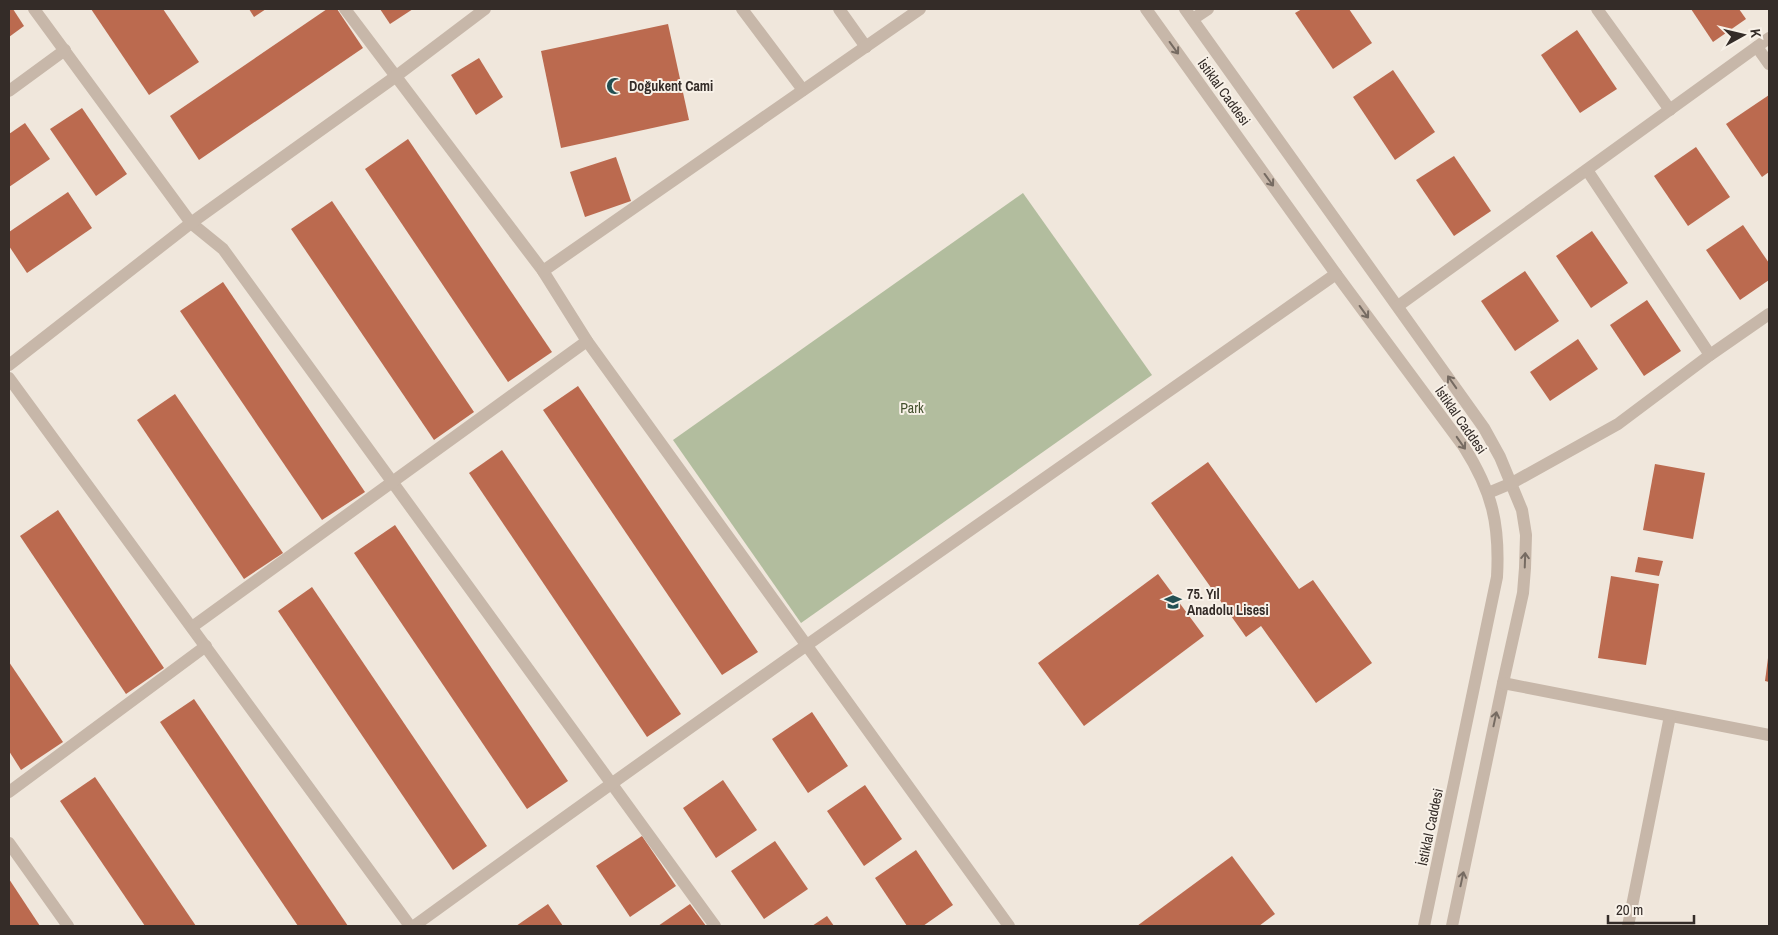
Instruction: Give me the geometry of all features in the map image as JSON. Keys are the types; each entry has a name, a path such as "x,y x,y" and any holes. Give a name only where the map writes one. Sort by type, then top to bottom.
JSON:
{"street":[{"path":"34,9 191,223 224,249 715,926"},
{"path":"345,9 542,271 587,341 1009,926"},
{"path":"9,365 191,223 395,77 485,9"},
{"path":"742,9 803,90"},
{"path":"839,9 866,47"},
{"path":"542,271 920,9"},
{"name":"İstiklal Caddesi","path":"1146,9 1336,274 1464,446 1477,468 1488,494 1496,521 1499,549 1497,577 1424,926"},
{"path":"1189,14 1208,9"},
{"path":"1597,9 1670,110"},
{"name":"İstiklal Caddesi","path":"1189,14 1484,428 1500,456 1522,510 1526,535 1523,593 1502,682 1452,926"},
{"path":"1398,306 1769,38"},
{"path":"1757,47 1769,64"},
{"path":"9,91 65,50"},
{"path":"1587,170 1710,355"},
{"path":"414,926 612,782 1336,274"},
{"path":"1488,494 1618,424 1710,355 1769,314"},
{"path":"192,627 587,341"},
{"path":"9,378 410,926"},
{"path":"9,792 206,646"},
{"path":"1502,682 1769,735"},
{"path":"1628,926 1670,716"},
{"path":"9,843 68,926"}],"green space":[{"name":"Park","path":"1023,193 1152,375 801,623 673,440"}],"building":[{"path":"9,9 13,9 24,26 9,37"},
{"path":"91,9 163,9 199,62 149,95"},
{"path":"249,9 266,9 254,17"},
{"path":"327,9 337,9 363,48 199,160 170,116"},
{"path":"380,9 413,9 390,24"},
{"path":"1302,9 1349,9 1372,43 1333,69 1295,13"},
{"path":"1691,9 1739,9 1746,19 1713,42"},
{"name":"Doğukent Cami","path":"668,24 689,120 561,148 541,51"},
{"path":"1577,30 1617,89 1580,113 1541,55"},
{"path":"479,58 503,97 476,115 451,75"},
{"path":"1393,70 1435,132 1395,160 1353,97"},
{"path":"1769,95 1769,172 1762,177 1726,124"},
{"path":"82,108 127,174 96,196 50,129"},
{"path":"25,123 50,159 9,187 9,134"},
{"path":"408,139 552,352 508,382 365,169"},
{"path":"1696,147 1730,197 1688,226 1654,176"},
{"path":"1454,156 1491,211 1454,236 1416,180"},
{"path":"616,157 631,201 585,217 570,172"},
{"path":"68,192 92,228 27,273 9,246 9,232"},
{"path":"332,201 474,412 434,440 291,229"},
{"path":"1743,225 1769,263 1769,280 1740,300 1706,250"},
{"path":"1592,231 1628,283 1591,308 1556,256"},
{"path":"1525,271 1559,321 1515,351 1481,301"},
{"path":"223,282 365,492 322,520 180,311"},
{"path":"1647,300 1681,351 1644,376 1610,325"},
{"path":"1578,339 1598,369 1550,401 1530,372"},
{"path":"578,386 758,652 722,675 543,410"},
{"path":"175,394 283,553 244,579 137,420"},
{"path":"502,450 681,714 647,737 469,473"},
{"path":"1208,462 1299,589 1313,580 1372,663 1316,703 1261,626 1246,637 1151,503"},
{"path":"1655,464 1705,473 1693,539 1643,530"},
{"path":"58,510 164,668 126,694 20,536"},
{"path":"395,525 568,781 527,809 354,553"},
{"path":"1638,557 1663,561 1659,576 1635,572"},
{"path":"1158,574 1204,636 1084,726 1038,663"},
{"path":"1611,576 1659,584 1646,665 1598,658"},
{"path":"312,587 487,846 453,870 278,611"},
{"path":"1769,659 1769,682 1765,681"},
{"path":"9,662 63,742 21,770 9,751"},
{"path":"194,699 348,926 298,926 160,722"},
{"path":"812,712 848,766 808,793 772,739"},
{"path":"95,777 196,926 145,926 60,801"},
{"path":"723,780 757,830 716,858 683,808"},
{"path":"865,785 902,839 864,866 827,811"},
{"path":"642,836 676,886 630,917 596,866"},
{"path":"775,841 808,889 764,919 731,871"},
{"path":"916,850 953,905 923,926 907,926 875,878"},
{"path":"1232,856 1275,914 1259,926 1137,926"},
{"path":"9,879 40,926 9,926"},
{"path":"548,904 563,926 516,926"},
{"path":"690,904 706,926 658,926"},
{"path":"827,916 834,926 812,926"}],"place":[{"name":"Doğukent Cami","path":"615,86"},
{"name":"75. Yıl Anadolu Lisesi","path":"1173,602"}]}
